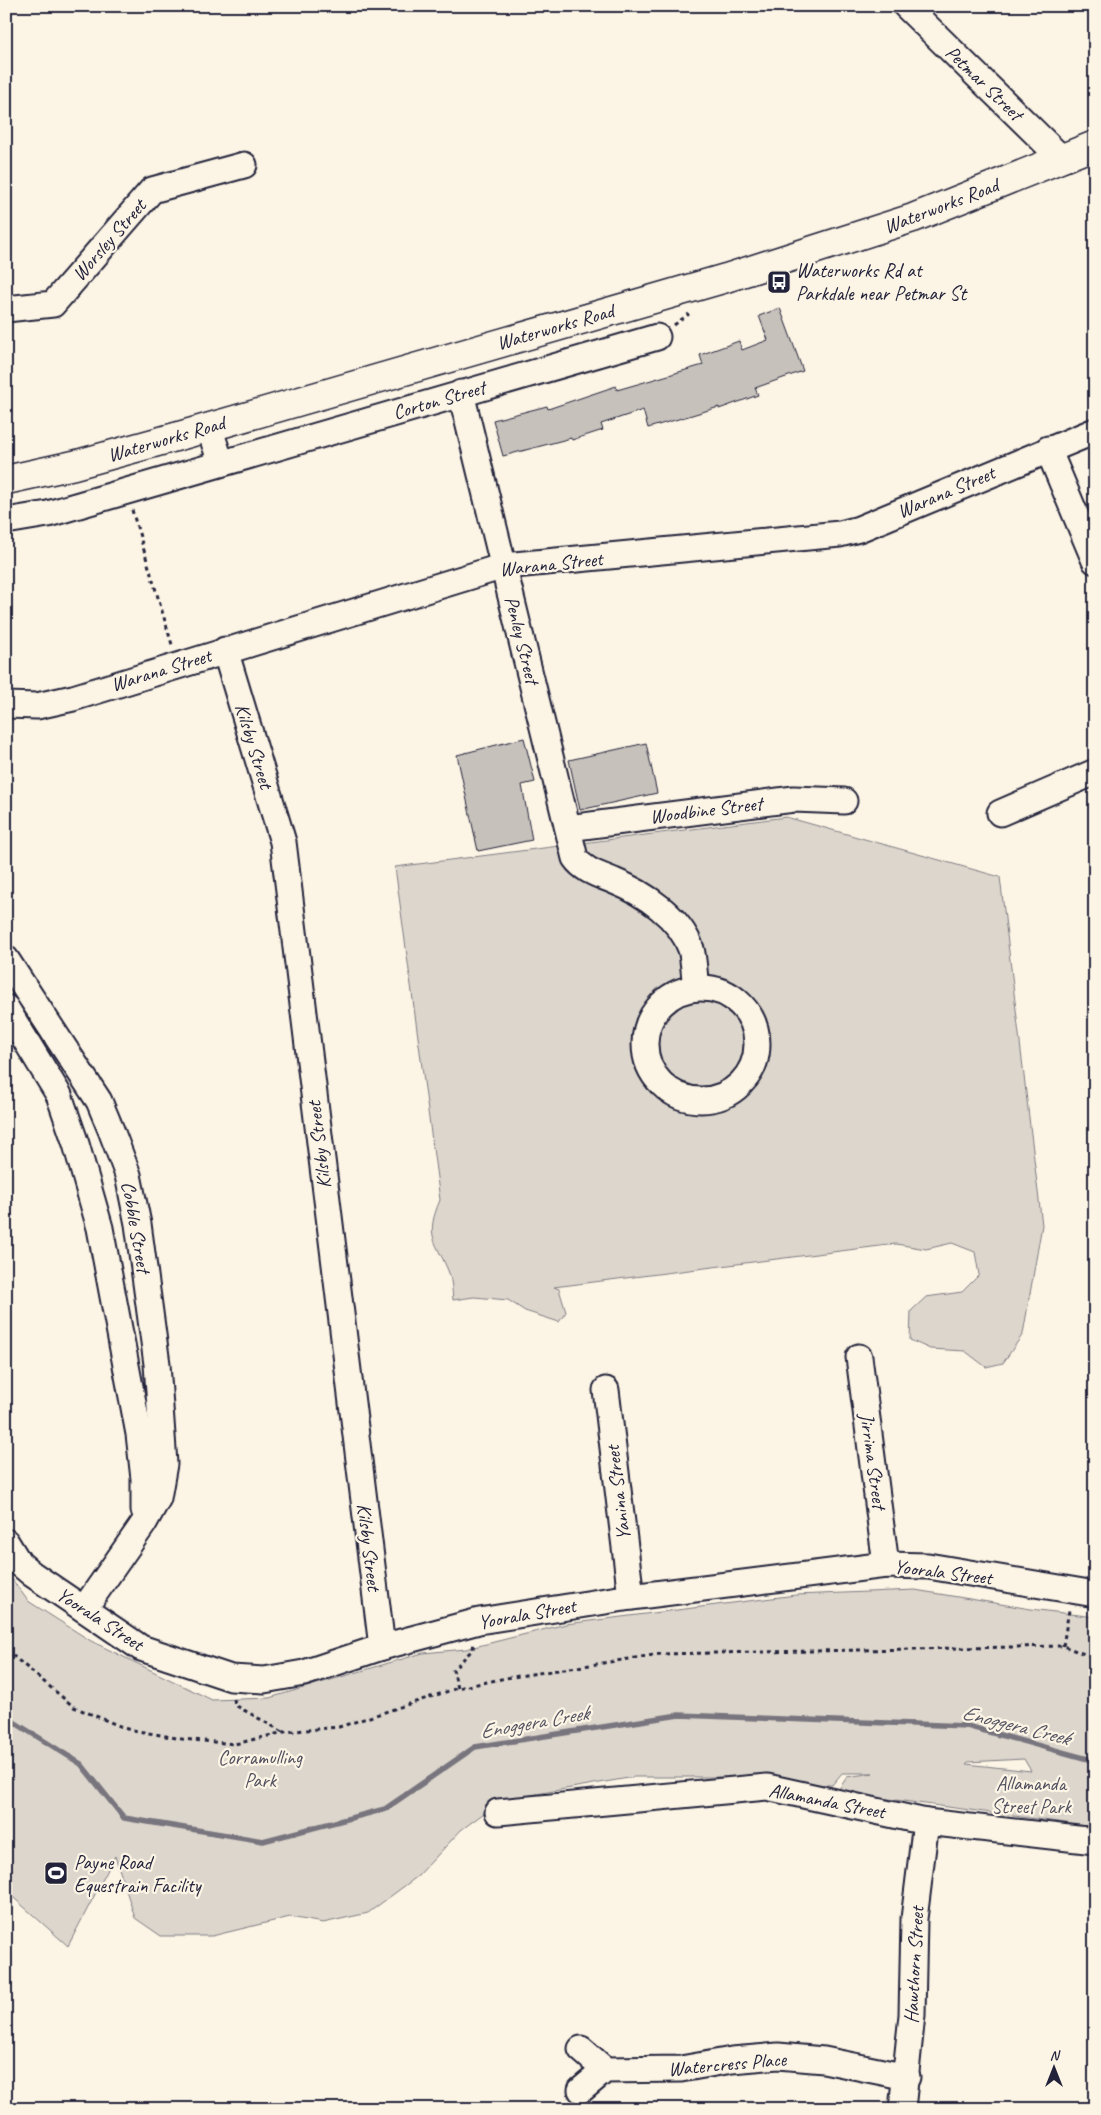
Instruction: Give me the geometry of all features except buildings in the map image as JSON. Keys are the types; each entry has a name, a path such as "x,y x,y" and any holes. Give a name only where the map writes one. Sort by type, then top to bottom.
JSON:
{"main road":[{"name":"Waterworks Road","path":"6,480 74,465 179,436 736,275 913,218 1095,145"}],"street":[{"name":"Petmar Street","path":"906,6 1062,159"},
{"name":"Worsley Street","path":"6,309 53,304 152,190 244,165"},
{"name":"Corton Street","path":"6,521 48,514 657,337"},
{"name":"Penley Street","path":"461,393 575,858 580,866 643,896 665,913 680,930 691,949 696,987"},
{"path":"209,427 221,463"},
{"name":"Warana Street","path":"6,706 37,706 504,566 840,534 859,529 1095,430"},
{"path":"179,436 191,472"},
{"path":"1048,449 1095,561"},
{"name":"Kilsby Street","path":"225,650 283,842 382,1647"},
{"path":"1000,813 1095,772"},
{"name":"Woodbine Street","path":"568,828 794,799 844,801"},
{"name":"Cobble Street","path":"6,959 10,968 99,1101 128,1175 138,1224 157,1364 164,1464 158,1498 144,1522 84,1609"},
{"path":"696,987 715,989 732,997 746,1010 755,1027 757,1046 753,1065 743,1081 728,1093 710,1099 691,1099 674,1093 660,1083 650,1068 644,1050 645,1032 652,1016 663,1001 678,992 696,987"},
{"name":"Cobble Street","path":"6,1008 59,1095 76,1144 100,1228 139,1434 144,1479 144,1522"},
{"name":"Jirrima Street","path":"859,1357 886,1565"},
{"name":"Yanina Street","path":"606,1390 630,1597"},
{"name":"Yoorala Street","path":"6,1542 19,1562 32,1574 141,1648 231,1678 264,1680 304,1673 382,1647 476,1622 630,1597 886,1565 928,1566 1084,1592"},
{"name":"Allamanda Street","path":"498,1812 767,1787 926,1822 1095,1841"},
{"name":"Hawthorn Street","path":"902,2109 907,2077 912,2015 914,1918 926,1822"},
{"path":"581,2049 605,2070 581,2090"},
{"name":"Watercress Place","path":"605,2070 681,2070 732,2060 778,2056 824,2060 907,2077"}],"path":[{"path":"126,491 178,665"},
{"path":"1064,1646 1084,1592"},
{"path":"458,1688 453,1670 473,1649 476,1622"},
{"path":"6,1650 74,1707 127,1729 182,1739 235,1744 284,1732 339,1727 458,1688 506,1678 661,1654 1064,1646 1095,1658"},
{"path":"231,1678 235,1705 284,1732"}],"green space":[{"path":"786,817 1000,877 1042,1225 1023,1334 1003,1363 986,1367 965,1351 930,1349 910,1340 911,1311 926,1297 962,1292 979,1275 975,1252 952,1243 926,1249 896,1244 554,1287 559,1289 566,1312 559,1322 525,1311 508,1300 474,1297 453,1300 450,1276 432,1231 435,1213 440,1200 395,867"},
{"name":"Corramulling Park","path":"6,1571 28,1601 91,1641 212,1700 269,1698 423,1653 466,1649 566,1624 796,1595 915,1590 1031,1609 1095,1617 1095,1827 837,1792 847,1777 873,1773 842,1773 832,1785 747,1777 634,1777 502,1800 461,1830 418,1876 368,1913 323,1923 290,1917 212,1936 161,1936 135,1918 115,1856 68,1946 6,1891","holes":["1024,1759 1031,1771 966,1764 968,1762"]}],"waterway":[{"name":"Enoggera Creek","path":"6,1717 81,1764 124,1818 263,1841 385,1809 475,1747 679,1715 967,1726 1095,1761"}],"place":[{"name":"Waterworks Rd at Parkdale near Petmar St","path":"779,282"},
{"name":"Payne Road Equestrain Facility","path":"56,1873"}],"park label":[{"name":"Allamanda Street Park","path":"1031,1794"}]}
